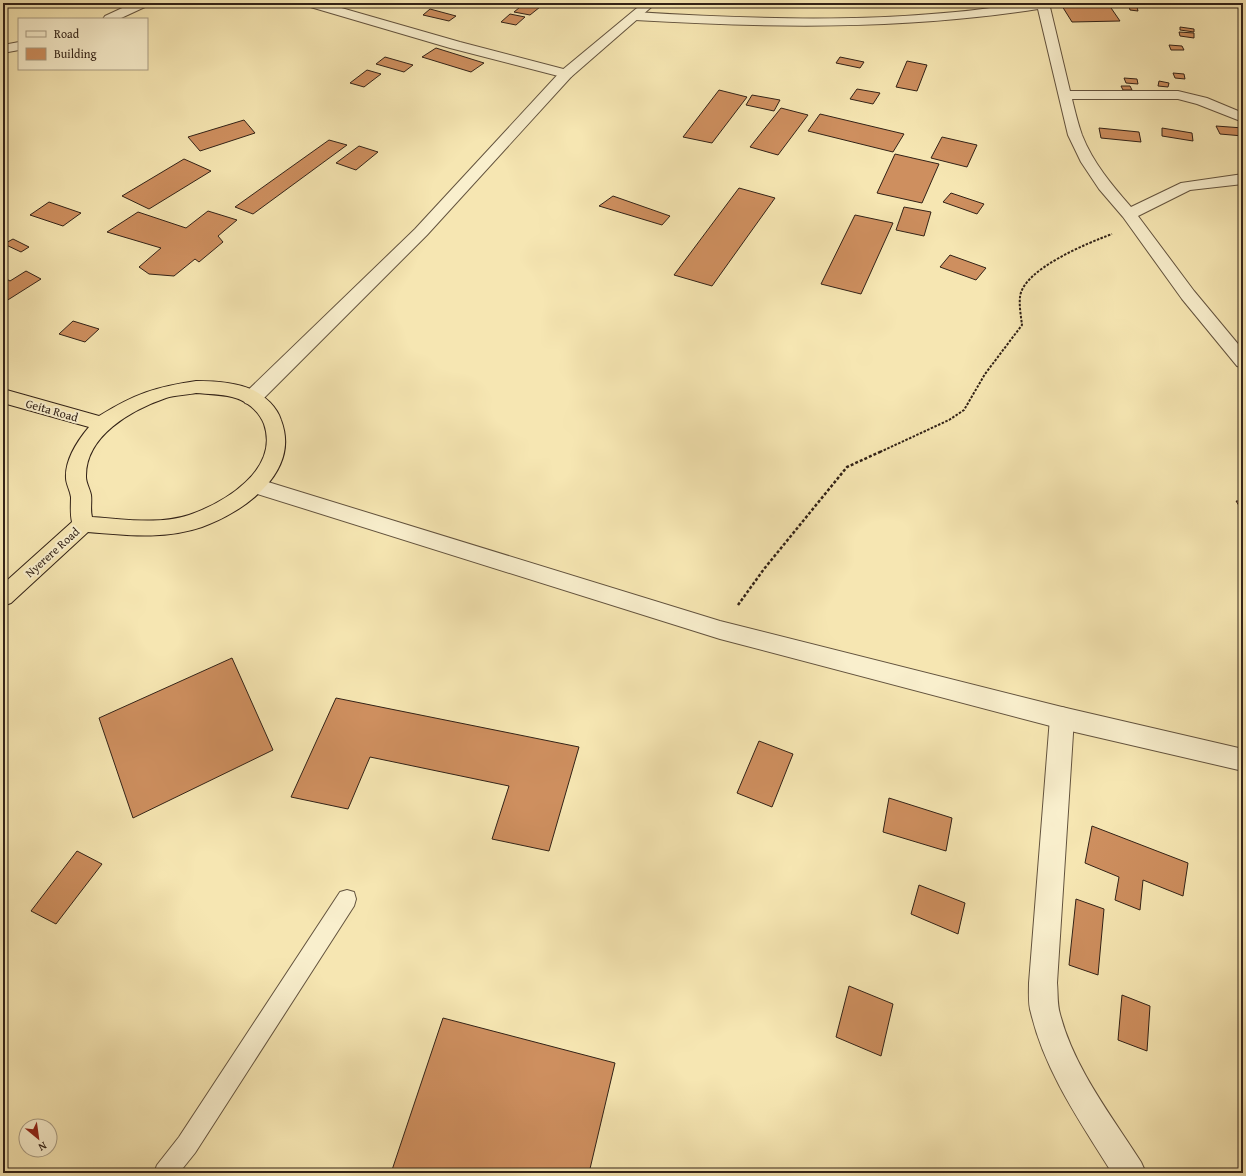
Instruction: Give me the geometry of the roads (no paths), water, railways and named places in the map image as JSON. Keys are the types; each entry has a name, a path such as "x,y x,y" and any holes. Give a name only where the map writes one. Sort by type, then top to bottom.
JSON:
{"highway":[{"path":"196,387 226,389 252,398 270,414 277,436 272,461 255,486 224,508 186,524 147,528 83,524 80,512 81,496 76,478 79,459 89,440 102,424 132,404 164,392 196,387"},
{"name":"Geita Road","path":"3,396 102,424"},
{"name":"Nyerere Road","path":"3,597 83,524"}],"street":[{"path":"111,18 143,3"},
{"path":"311,3 455,45 566,74"},
{"path":"252,398 421,232 566,74 650,3"},
{"path":"635,16 704,21 798,23 883,22 982,14 1043,4 1075,135 1088,162 1104,186 1132,219 1188,295 1243,362"},
{"path":"3,50 18,46"},
{"path":"1064,95 1178,95 1202,101 1243,118"},
{"path":"1132,219 1186,186 1243,179"},
{"path":"255,486 720,630 1062,718 1243,760"},
{"path":"1062,718 1043,983 1045,1013 1057,1047 1077,1085 1130,1173"}],"lane":[{"path":"165,1173 187,1145 347,899"}]}
